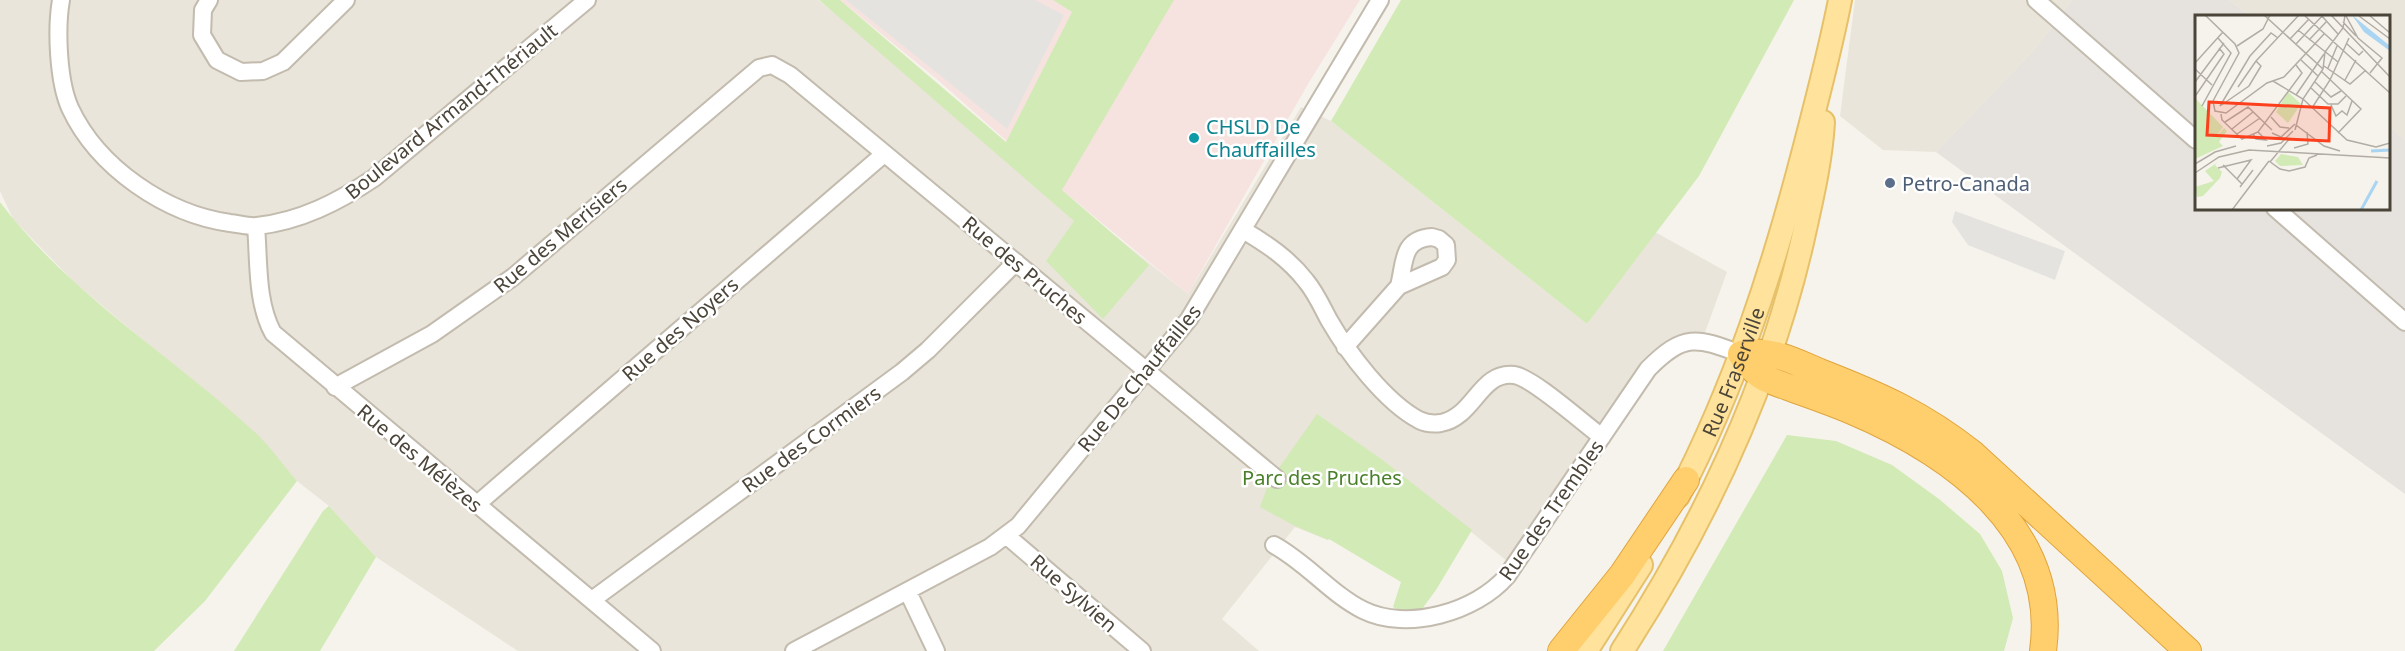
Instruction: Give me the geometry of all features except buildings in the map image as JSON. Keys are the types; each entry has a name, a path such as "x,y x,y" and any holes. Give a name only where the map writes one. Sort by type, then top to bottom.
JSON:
{"highway":[{"path":"1741,354 1771,352 1872,392 1935,425 1973,454 2188,651"},
{"path":"1741,354 1762,377 1899,432 1941,458 1979,489 2016,533 2033,564 2043,600 2045,617 2043,651"},
{"path":"1561,651 1622,575 1686,480"}],"main road":[{"name":"Rue Fraserville","path":"1586,651 1638,570 1686,480 1741,354 1782,235 1826,69 1840,0"},
{"name":"Rue Fraserville","path":"1622,651 1658,596 1715,490 1771,352 1798,258 1816,177 1822,133 1826,69"}],"street":[{"name":"Boulevard Armand-Thériault","path":"61,0 58,15 62,74 70,107 93,145 124,174 167,204 213,220 256,226 302,216 339,201 374,178 587,0"},
{"path":"209,0 203,10 202,35 217,60 241,72 263,71 283,62 346,0"},
{"name":"Rue De Chauffailles","path":"794,651 908,592 1007,536 1018,526 1190,319 1380,0"},
{"path":"2039,1 2195,139"},
{"name":"Rue des Pruches","path":"772,65 790,75 1277,479"},
{"name":"Rue des Merisiers","path":"335,387 432,334 513,277 759,68 772,65"},
{"name":"Rue des Noyers","path":"476,505 884,154"},
{"path":"2277,210 2405,322"},
{"name":"Rue des Mélèzes","path":"256,226 266,321 273,333 652,651"},
{"path":"1243,230 1283,258 1307,282 1345,347 1381,388 1421,421 1433,424 1449,422 1468,407 1489,381 1503,375 1514,375 1534,384 1602,437"},
{"name":"Rue des Cormiers","path":"591,600 902,372 928,350 1016,262"},
{"path":"1345,347 1399,286"},
{"name":"Rue des Trembles","path":"1274,545 1291,554 1364,611 1384,616 1425,618 1464,608 1496,590 1507,576 1648,369 1674,346 1696,342 1741,354"},
{"name":"Rue Sylvien","path":"1007,536 1142,651"},
{"path":"908,592 936,651"}],"shaded area":[{"path":"0,0 818,0 1188,294 1301,107 1331,121 1587,324 1655,232 1727,272 1699,349 1690,350 1667,364 1652,379 1518,570 1384,461 1328,540 1295,527 1222,619 1259,651 518,651 376,557 329,506 297,481 259,437 74,282 13,219 0,191"},
{"path":"840,0 1360,0 1308,84 1188,294 1062,190 939,81"},
{"path":"846,0 1035,0 1064,15 1007,129"},
{"path":"1855,0 2072,0 2034,50 1936,152 1883,150 1840,116"},
{"path":"2072,0 2229,0 2249,15 2195,15 2195,210 2390,210 2390,127 2405,140 2405,494 1936,152 2034,50"},
{"path":"2229,0 2405,0 2405,140 2390,127 2390,15 2249,15"},
{"path":"1955,211 2065,251 2055,280 1968,245 1952,222"}],"green space":[{"path":"819,0 840,0 1006,142 1072,12 1053,0 1174,0 1062,190 1149,265 1103,319 1046,261 1074,221"},
{"path":"1401,0 1794,0 1699,176 1587,324 1331,121"},
{"path":"0,202 58,267 90,296 226,406 258,435 297,481 205,601 154,651 0,651"},
{"name":"Parc des Pruches","path":"1317,414 1384,461 1472,530 1436,590 1419,613 1403,612 1393,607 1401,582 1329,539 1295,526 1260,507 1269,482"},
{"path":"1787,435 1836,441 1892,465 1939,499 1980,534 2002,571 2013,618 2004,651 1663,651"},
{"path":"329,506 376,557 320,651 234,651 323,511"}],"place":[{"name":"CHSLD De Chauffailles","path":"1194,138"},
{"name":"Petro-Canada","path":"1890,183"}]}
